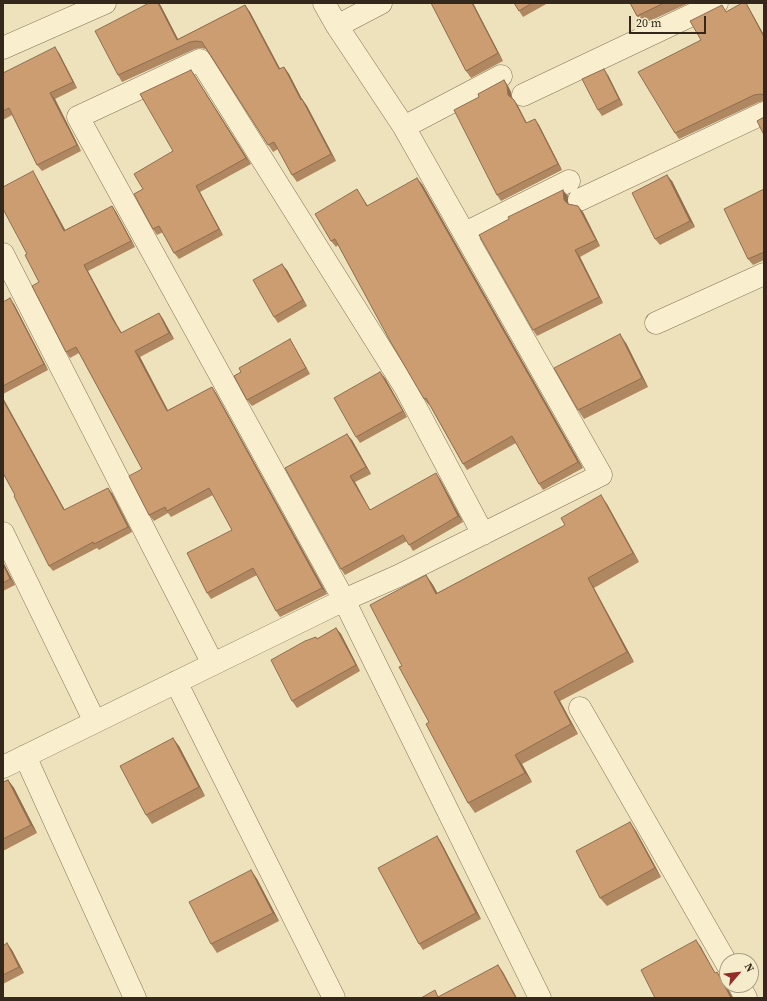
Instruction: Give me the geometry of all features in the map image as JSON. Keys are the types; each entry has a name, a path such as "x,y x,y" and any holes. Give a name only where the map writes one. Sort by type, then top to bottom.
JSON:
{"street":[{"path":"3,48 105,3"},
{"path":"3,767 344,600 398,576 601,475 404,127 337,26 324,3"},
{"path":"337,26 381,3"},
{"path":"523,95 717,3"},
{"path":"483,534 406,389 200,60 78,117 344,600 540,998"},
{"path":"404,127 501,76"},
{"path":"579,200 764,113"},
{"path":"465,233 569,181"},
{"path":"3,254 214,664"},
{"path":"656,323 764,274"},
{"path":"3,533 95,722"},
{"path":"176,682 334,998"},
{"path":"580,708 721,953"},
{"path":"24,756 135,998"}],"building":[{"path":"149,3 158,3 177,40 245,5 279,69 284,67 331,154 292,175 274,142 268,145 202,42 190,42 118,75 95,31"},
{"path":"431,3 472,3 498,53 466,71"},
{"path":"514,3 532,3 519,11"},
{"path":"630,3 664,3 637,16"},
{"path":"742,3 746,3 764,37 764,95 754,95 675,133 638,72 701,40 690,21 722,5 726,12"},
{"path":"55,47 73,82 50,93 77,145 37,165 9,108 3,111 3,73"},
{"path":"604,69 619,99 598,110 582,79"},
{"path":"191,70 246,158 196,186 219,229 174,253 159,226 153,229 134,194 143,189 134,174 173,151 140,94"},
{"path":"504,80 507,86 508,95 514,100 526,123 535,119 558,164 497,195 454,110 479,97 478,94"},
{"path":"764,117 764,135 757,121"},
{"path":"33,171 64,231 112,206 131,241 84,265 112,318 121,333 159,313 169,333 135,351 167,411 212,387 322,588 276,611 253,568 207,593 187,553 232,530 209,488 167,511 165,507 149,515 129,476 142,469 76,347 66,352 32,286 39,282 25,255 27,254 3,209 3,187"},
{"path":"667,175 690,221 655,239 632,193"},
{"path":"417,178 578,462 539,484 512,436 463,464 426,398 424,399 389,339 335,239 331,241 315,214 357,189 367,206"},
{"path":"764,189 764,252 748,259 724,209"},
{"path":"563,190 564,200 568,204 578,206 596,240 575,250 599,297 533,330 479,235 509,219 508,217"},
{"path":"282,264 303,300 274,317 253,280"},
{"path":"10,298 44,364 3,386 3,302"},
{"path":"620,334 642,378 578,410 554,368"},
{"path":"290,339 306,368 247,400 234,376 241,372 239,368"},
{"path":"380,372 403,411 356,437 334,398"},
{"path":"3,400 64,510 108,488 128,527 94,544 93,542 49,566 3,473"},
{"path":"347,434 366,467 350,476 370,510 436,473 458,516 409,545 403,535 341,569 285,468"},
{"path":"601,495 633,553 588,578 627,652 554,692 571,724 515,755 525,773 468,803 426,724 429,722 399,667 402,666 370,605 426,575 436,594 565,525 561,518"},
{"path":"3,564 10,579 3,583"},
{"path":"336,628 356,665 292,701 271,660 305,641 316,637 317,639"},
{"path":"173,738 199,787 146,815 120,766"},
{"path":"8,780 31,825 3,839 3,782"},
{"path":"630,822 655,868 600,898 576,851"},
{"path":"437,836 476,913 419,944 378,868"},
{"path":"251,870 273,913 211,944 189,902"},
{"path":"696,940 715,973 717,972 719,976 719,993 728,993 731,998 655,998 641,970"},
{"path":"7,943 19,967 3,975 3,946"},
{"path":"498,965 516,998 421,998 435,990 438,997"}]}
